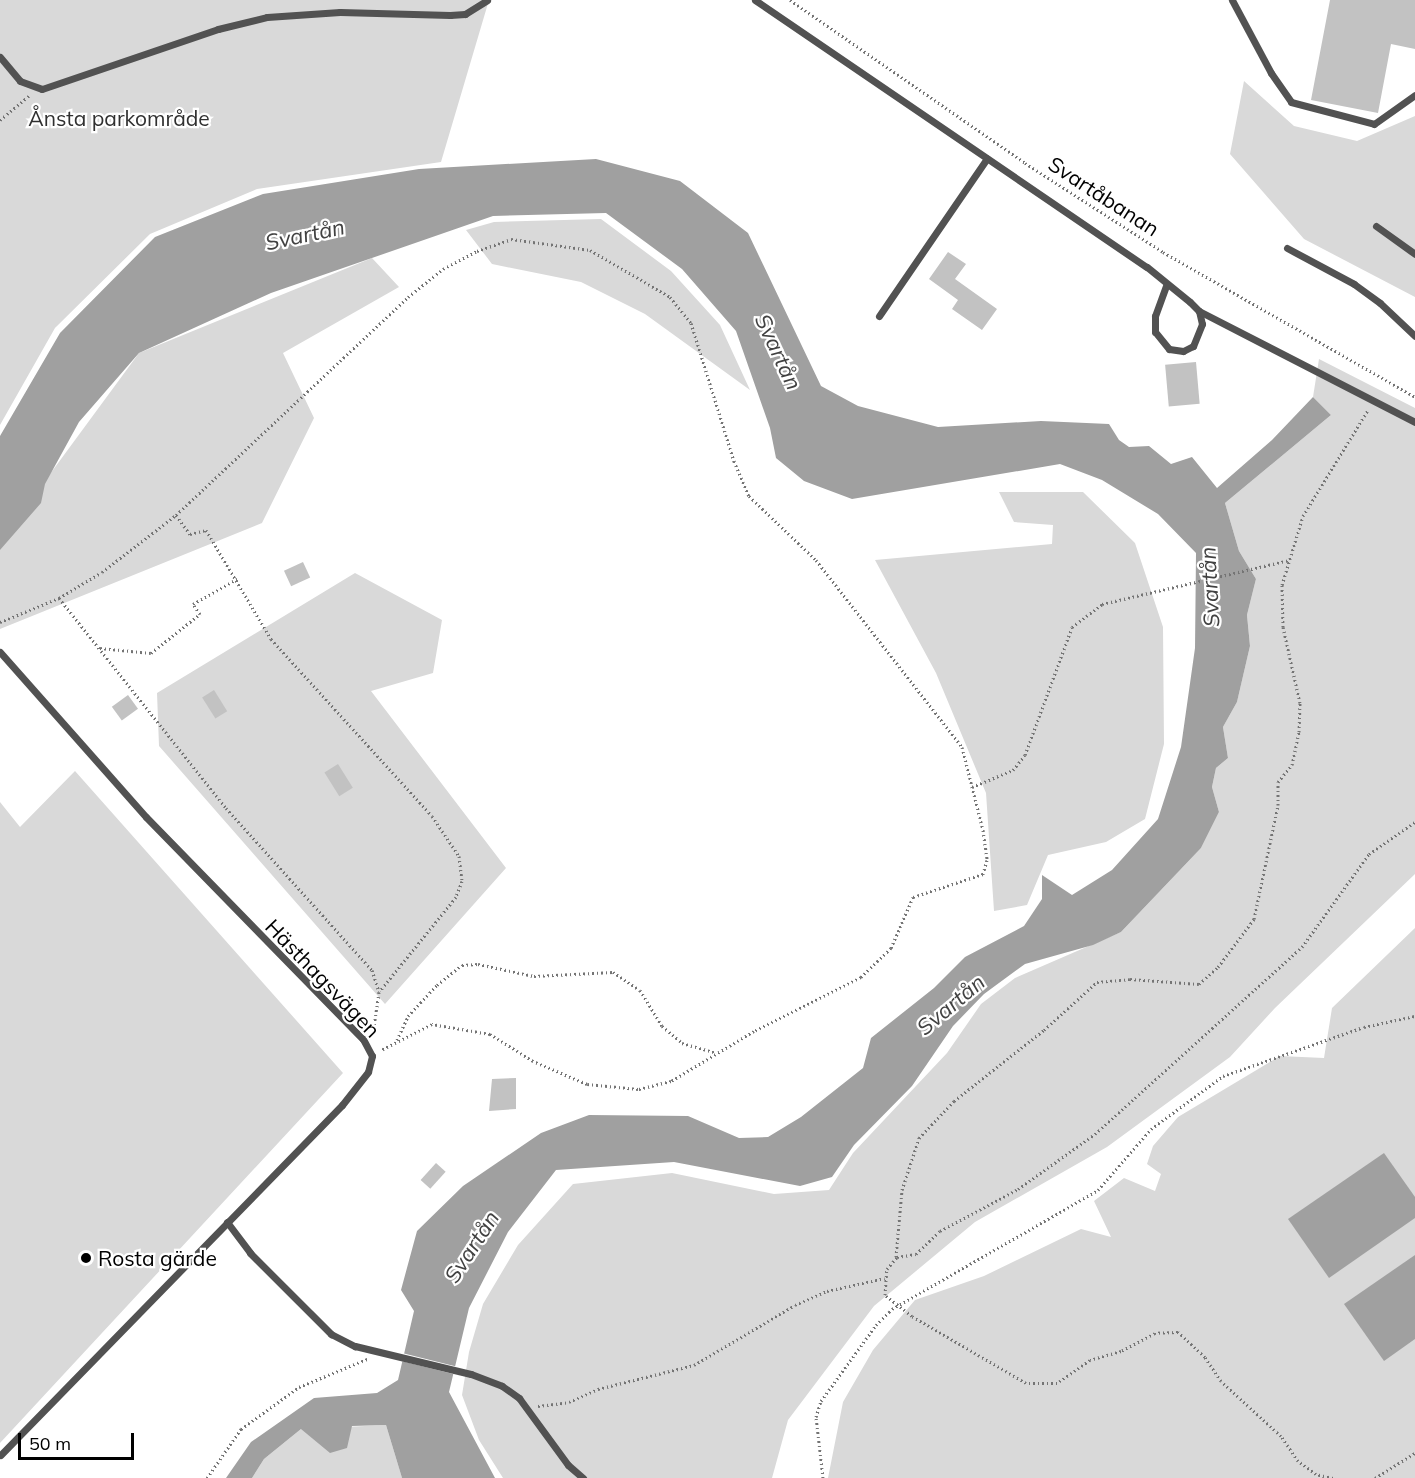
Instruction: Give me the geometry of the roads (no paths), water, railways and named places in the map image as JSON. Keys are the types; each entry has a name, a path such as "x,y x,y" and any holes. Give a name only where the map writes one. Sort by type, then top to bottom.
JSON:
{"lane":[{"path":"0,57 20,81 37,89 54,88 197,36 267,17 340,12 465,14 487,0"},
{"path":"755,0 1147,267 1199,311 1373,404 1415,423"},
{"path":"1232,0 1271,73 1291,102 1374,124 1415,95"},
{"path":"879,316 987,158"},
{"path":"1377,226 1415,254"},
{"path":"1287,248 1354,284 1415,336"},
{"path":"1166,285 1155,316 1155,332 1165,346 1183,351 1193,346 1202,324 1199,311"},
{"name":"Hästhagsvägen","path":"0,652 146,817 363,1039 372,1056 360,1085 0,1455"},
{"path":"227,1222 250,1253 331,1334 355,1346 471,1374 502,1386 527,1408 568,1465 583,1478"}],"water":[{"name":"Svartån","path":"596,159 680,181 748,233 821,386 858,406 938,427 1041,421 1109,424 1119,440 1129,447 1149,446 1171,464 1192,457 1217,488 1272,440 1313,397 1331,415 1225,503 1239,551 1256,579 1247,615 1250,646 1237,702 1223,727 1228,758 1216,768 1212,787 1219,812 1201,848 1121,932 1093,945 1025,964 984,994 953,1026 912,1086 854,1145 832,1177 800,1186 674,1162 556,1170 508,1232 469,1308 449,1392 495,1478 402,1478 386,1425 352,1426 347,1448 330,1453 301,1429 264,1459 252,1478 226,1478 251,1442 314,1398 377,1393 398,1380 414,1311 401,1290 417,1231 463,1186 541,1133 589,1115 688,1116 739,1138 768,1137 801,1117 863,1068 871,1038 934,988 965,957 1024,926 1042,899 1042,875 1072,895 1112,870 1158,819 1181,747 1195,648 1196,553 1158,514 1102,480 1060,464 852,499 804,481 776,458 770,428 736,331 682,269 606,213 493,216 271,293 139,353 79,422 45,484 41,503 0,550 0,436 60,333 155,237 263,194 419,169"},
{"path":"1384,1153 1415,1197 1415,1218 1329,1278 1288,1219"},
{"path":"1415,1255 1415,1339 1384,1361 1344,1304"}],"place":[{"name":"Rosta gärde","path":"86,1258"}],"park label":[{"name":"Ånsta parkområde","path":"119,118"}]}
